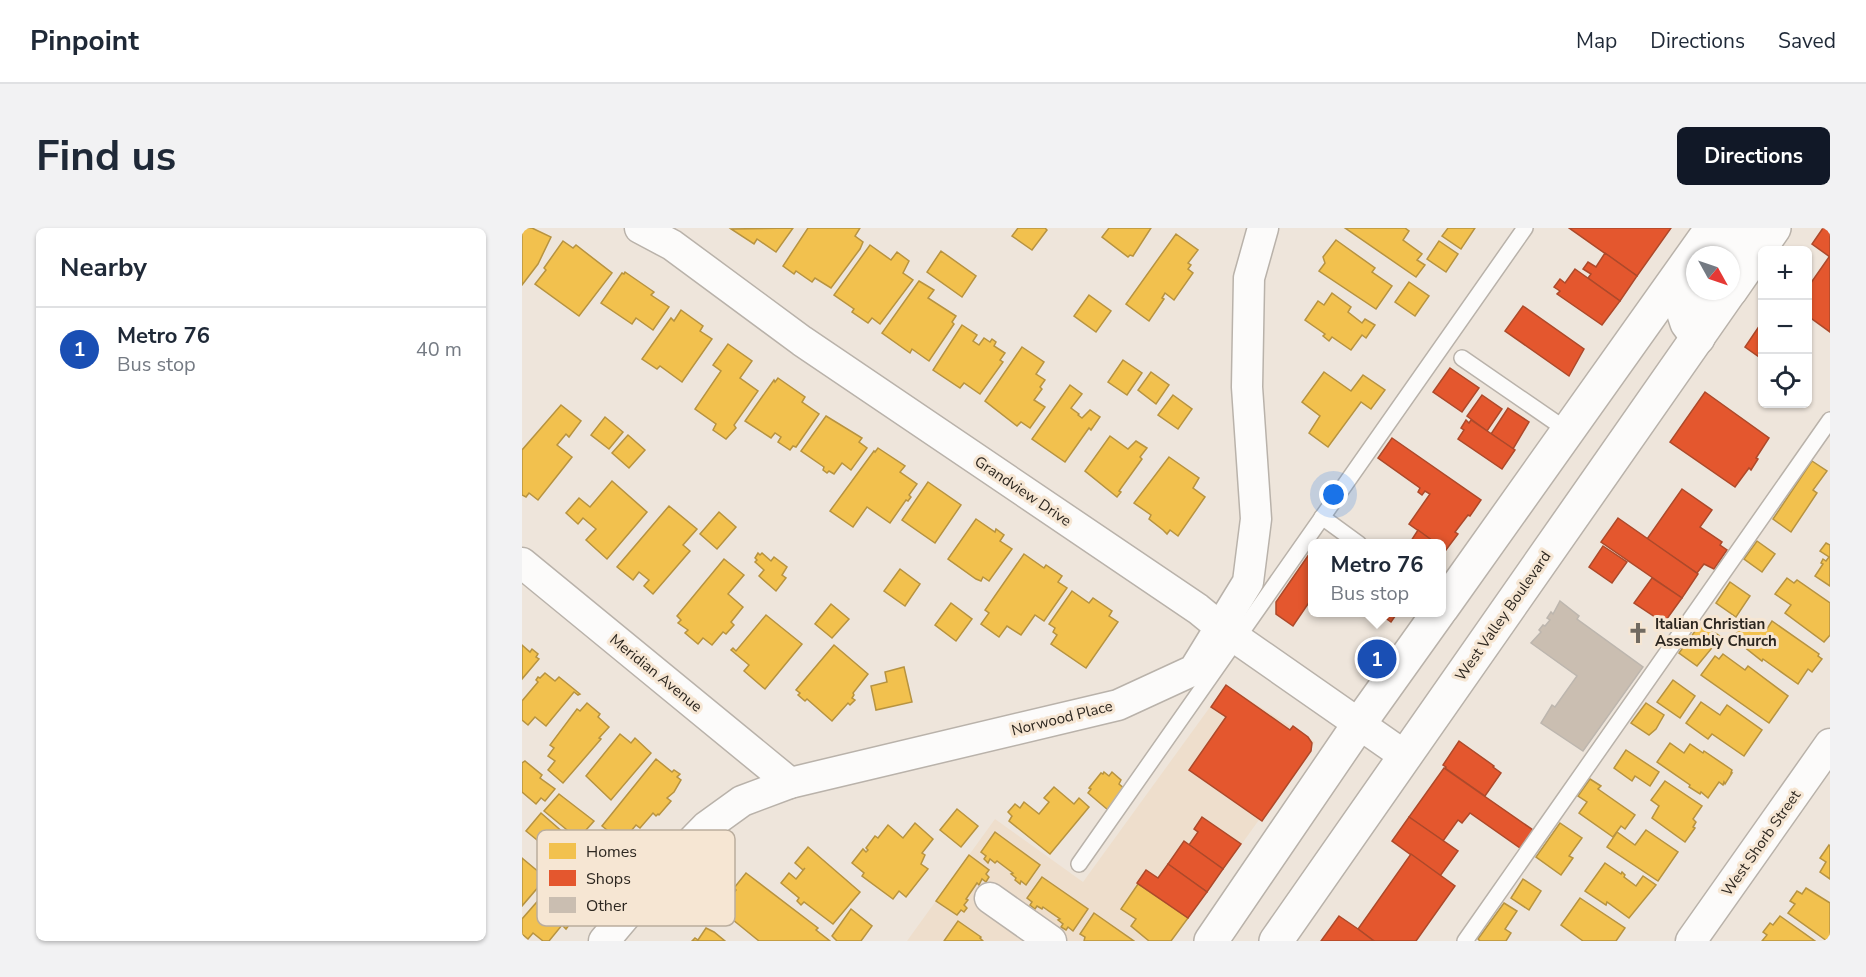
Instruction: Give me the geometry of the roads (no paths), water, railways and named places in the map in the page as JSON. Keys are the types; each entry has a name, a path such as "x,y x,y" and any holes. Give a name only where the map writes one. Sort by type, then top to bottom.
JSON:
{"main road":[{"path":"1446,602 1712,228"},
{"path":"1729,246 1738,228"},
{"name":"West Valley Boulevard","path":"1740,277 1774,228"},
{"path":"1693,300 1684,314 1698,338"},
{"name":"West Valley Boulevard","path":"1276,941 1724,300"},
{"path":"1211,941 1434,617"}],"street":[{"name":"Grandview Drive","path":"640,228 672,245 802,341 1198,609 1405,756"},
{"name":"Norwood Place","path":"702,830 742,801 790,783 1118,705 1194,669 1229,633 1248,582 1256,519 1247,387 1247,334 1249,278 1263,228"},
{"name":"Meridian Avenue","path":"522,563 790,783"},
{"name":"West Shorb Street","path":"1691,941 1830,744"},
{"path":"990,898 1052,941"},
{"name":"Norwood Place","path":"604,941 617,926"}],"lane":[{"path":"1079,864 1229,633 1322,518 1525,228"},
{"path":"1462,357 1568,431"},
{"path":"1465,941 1830,420"},
{"path":"1322,518 1353,539"}],"place":[{"name":"Italian Christian Assembly Church","path":"1638,633"},
{"name":"Metro 76","path":"1377,659"}]}
